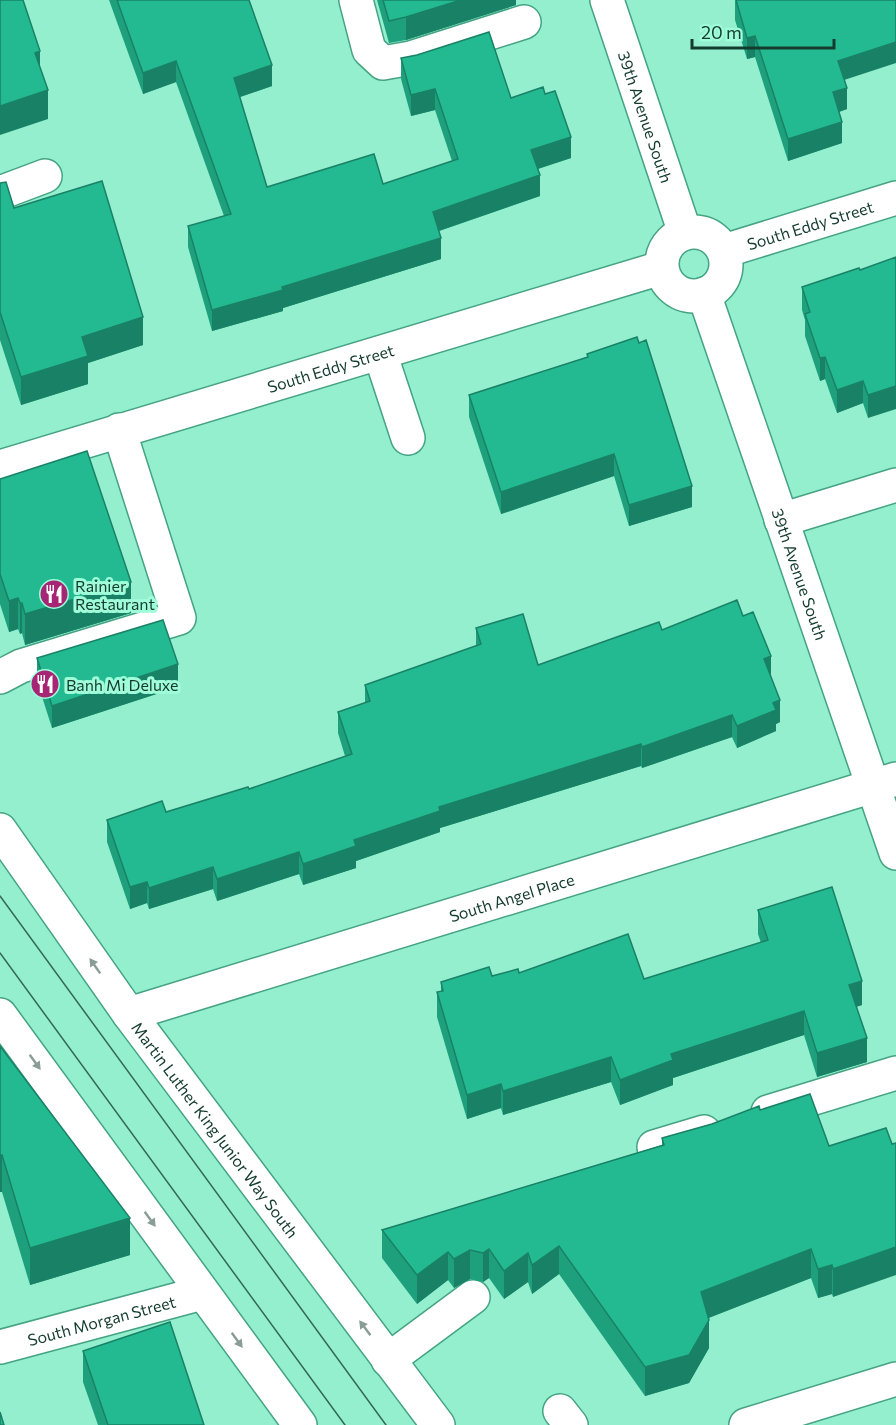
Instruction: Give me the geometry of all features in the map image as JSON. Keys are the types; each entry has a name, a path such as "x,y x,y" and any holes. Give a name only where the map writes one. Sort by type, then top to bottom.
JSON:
{"street":[{"path":"356,0 369,50 383,63 411,58 524,22"},
{"name":"39th Avenue South","path":"607,0 686,233"},
{"path":"0,194 45,176"},
{"name":"South Eddy Street","path":"724,251 896,198"},
{"path":"693,231 714,238 724,251 726,268 723,279 717,287 704,294 688,296 678,293 670,286 661,268 665,248 673,239 693,231"},
{"name":"South Eddy Street","path":"0,467 661,268"},
{"name":"39th Avenue South","path":"704,294 782,520 884,783 896,853"},
{"path":"380,353 408,438"},
{"path":"0,677 21,666 179,618 119,430"},
{"path":"782,520 896,485"},
{"name":"South Angel Place","path":"129,1014 884,783"},
{"name":"Martin Luther King Junior Way South","path":"0,830 129,1014 438,1425"},
{"path":"0,1015 300,1425"},
{"path":"654,1147 896,1073"},
{"name":"South Morgan Street","path":"0,1347 202,1293"},
{"path":"388,1360 473,1297"},
{"path":"746,1425 896,1379"}],"building":[{"path":"0,0 23,0 40,51 35,53 48,90 0,106"},
{"path":"117,0 249,0 272,65 234,78 267,187 374,154 383,184 458,159 435,89 411,95 401,58 489,32 511,98 543,87 545,94 555,91 571,137 531,150 540,175 433,212 441,238 282,287 283,290 212,310 188,226 231,214 176,61 143,73"},
{"path":"383,0 461,0 389,21"},
{"path":"736,0 896,0 896,42 838,61 847,88 833,92 842,122 788,139 755,36 747,38"},
{"path":"102,181 143,317 82,337 88,356 21,377 0,312 0,183 6,182 14,208"},
{"path":"896,257 896,386 868,395 863,381 837,390 825,357 820,358 805,314 810,312 802,287"},
{"path":"637,337 639,343 646,340 692,486 629,505 614,454 501,492 469,395 588,357 587,354"},
{"path":"87,451 131,582 25,614 18,598 9,601 0,574 0,479"},
{"path":"737,600 743,616 753,612 771,656 764,659 780,700 773,703 776,710 737,726 732,715 642,747 641,744 439,807 440,811 354,840 356,846 303,864 299,852 217,879 213,867 149,888 147,882 130,887 107,820 162,801 166,812 248,787 249,789 352,754 338,712 370,701 365,685 481,644 476,628 523,614 538,665 659,622 662,630"},
{"path":"163,620 178,664 52,706 37,658"},
{"path":"832,887 862,981 849,985 867,1038 817,1053 804,1011 671,1054 673,1060 620,1080 611,1057 503,1091 501,1084 467,1095 437,992 443,991 441,982 489,967 492,976 518,969 519,973 628,934 644,979 768,940 758,910"},
{"path":"0,1046 130,1218 30,1248 2,1155 0,1155"},
{"path":"810,1094 829,1146 886,1128 892,1144 896,1143 896,1247 833,1269 832,1265 818,1269 811,1249 701,1292 709,1320 689,1355 645,1367 559,1246 532,1265 528,1253 504,1271 489,1249 483,1253 470,1250 454,1259 448,1252 417,1275 382,1230 664,1145 662,1138 712,1124 759,1106 760,1110"},
{"path":"170,1322 204,1425 108,1425 83,1351"},
{"path":"0,1412 4,1425 0,1425"}],"tram line":[{"path":"0,896 386,1425"},
{"path":"0,953 345,1425"}],"place":[{"name":"Rainier Restaurant","path":"54,594"},
{"name":"Banh Mi Deluxe","path":"45,684"}]}
